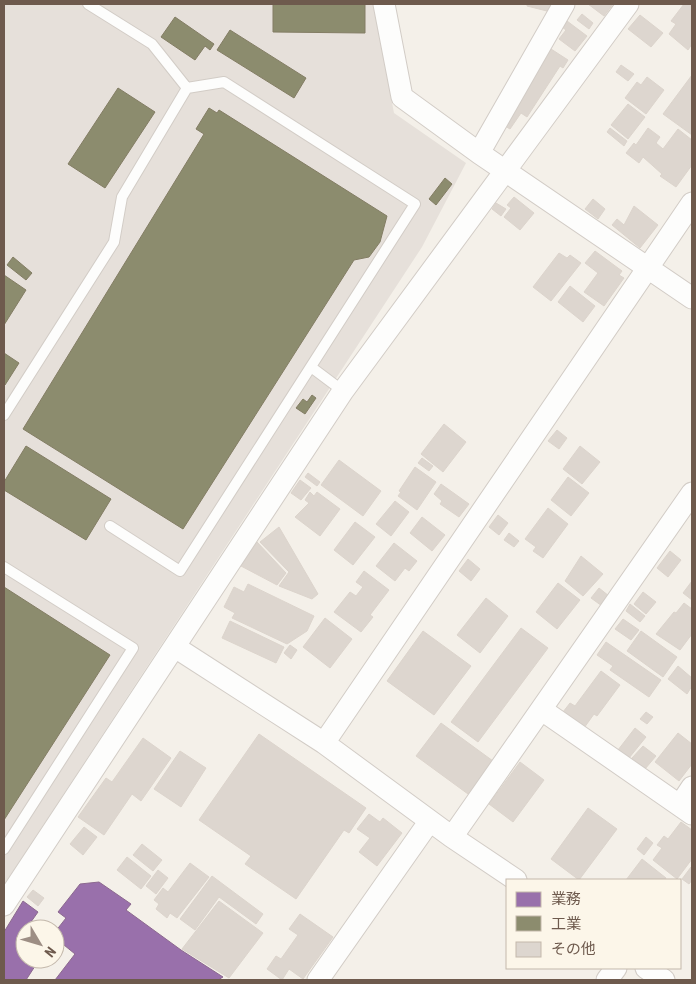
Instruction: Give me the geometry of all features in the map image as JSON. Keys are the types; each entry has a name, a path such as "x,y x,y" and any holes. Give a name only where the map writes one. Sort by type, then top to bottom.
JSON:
{"street":[{"path":"384,4 402,97 479,153 692,298"},
{"path":"479,153 564,4"},
{"path":"4,905 343,391 628,4"},
{"path":"324,743 692,203"},
{"path":"452,837 692,493"},
{"path":"175,647 324,743 429,822 515,879"},
{"path":"542,710 686,810 692,787"},
{"path":"318,980 429,822"},
{"path":"607,980 615,969"},
{"path":"648,969 664,980"}],"lane":[{"path":"88,4 152,44 187,88"},
{"path":"4,415 114,242 122,197 187,88 224,82 415,204 180,571 110,526"},
{"path":"312,367 343,391"},
{"path":"4,567 133,648 4,849"}],"shaded area":[{"path":"4,4 373,4 394,113 466,163 422,247 4,885"}],"building: 業務":[{"path":"99,882 131,904 126,910 181,950 223,977 218,980 55,980 75,954 65,946 66,918 58,912 80,884"},
{"path":"23,901 38,912 33,919 15,919 15,969 33,969 26,980 4,980 4,932"}],"building: 工業":[{"path":"273,4 365,4 365,33 273,32"},
{"path":"175,17 214,44 210,50 205,46 195,60 161,37"},
{"path":"230,30 306,78 294,98 217,50"},
{"path":"118,88 155,112 105,188 68,164"},
{"path":"209,108 217,113 219,110 387,216 380,242 369,257 354,260 183,529 23,429 204,134 196,129"},
{"path":"445,178 452,184 436,205 429,199"},
{"path":"13,257 32,273 26,280 7,265"},
{"path":"4,275 26,290 4,325"},
{"path":"4,353 19,363 5,385 4,384"},
{"path":"312,395 316,398 305,414 296,408 303,399 307,402"},
{"path":"26,446 111,499 86,540 4,490 4,482"},
{"path":"4,587 110,655 4,820"}],"building: その他":[{"path":"527,4 553,4 551,12 527,6"},
{"path":"588,4 613,4 604,16"},
{"path":"684,4 692,4 692,44 688,50 669,34 676,24 671,21"},
{"path":"582,14 593,23 589,29 577,20"},
{"path":"640,15 663,33 651,47 628,29"},
{"path":"567,21 587,36 575,51 559,39 566,30 562,27"},
{"path":"551,49 568,60 563,68 560,66 527,117 521,113 510,129 505,126 513,107"},
{"path":"621,65 634,74 628,81 616,72"},
{"path":"692,75 692,135 663,114"},
{"path":"647,77 664,90 646,114 625,98 637,82 641,85"},
{"path":"628,104 645,117 628,139 611,125"},
{"path":"610,128 627,141 624,146 607,132"},
{"path":"648,128 660,137 656,143 663,149 678,129 692,140 692,165 676,187 660,176 662,174 643,157 639,163 626,153 634,143 636,145"},
{"path":"514,197 534,213 520,230 504,217 511,208 507,205"},
{"path":"593,199 605,209 598,219 585,209"},
{"path":"496,203 506,209 501,216 492,209"},
{"path":"634,206 658,225 640,248 612,225 617,219 624,225"},
{"path":"595,251 622,271 619,275 624,278 604,306 584,292 598,273 585,263"},
{"path":"559,253 567,258 570,255 581,263 551,301 533,287"},
{"path":"570,286 595,306 583,322 558,302"},
{"path":"444,424 466,442 443,472 421,454"},
{"path":"557,430 567,438 559,449 548,441"},
{"path":"580,446 600,462 582,484 563,469"},
{"path":"422,458 433,466 429,471 418,463"},
{"path":"339,460 381,491 363,516 321,485"},
{"path":"415,467 436,482 417,510 398,496 401,492 399,491"},
{"path":"308,473 320,482 317,486 305,477"},
{"path":"568,477 589,493 571,516 551,500"},
{"path":"300,480 311,488 301,500 291,493"},
{"path":"441,484 469,504 459,517 440,504 442,501 434,494"},
{"path":"310,492 314,496 317,492 340,509 320,536 295,517 309,503 305,500"},
{"path":"395,501 409,512 391,536 376,524"},
{"path":"548,508 568,524 543,558 533,551 536,547 525,539"},
{"path":"498,515 508,523 499,535 489,527"},
{"path":"422,517 445,535 432,551 410,533"},
{"path":"355,522 375,537 353,565 334,550"},
{"path":"279,527 318,594 312,599 279,586 289,572 260,542"},
{"path":"509,533 519,541 514,547 504,540"},
{"path":"257,542 286,573 277,585 241,566"},
{"path":"394,543 417,561 409,571 405,568 395,581 376,566"},
{"path":"670,551 681,560 668,577 657,568"},
{"path":"581,556 603,574 583,596 565,581"},
{"path":"468,559 480,569 471,581 459,571"},
{"path":"364,571 389,590 370,615 373,617 361,632 334,612 350,592 356,596 363,587 356,582"},
{"path":"692,581 692,600 683,593"},
{"path":"558,583 580,600 557,629 536,612"},
{"path":"248,584 314,616 307,631 287,644 232,618 235,613 224,607 234,587 244,592"},
{"path":"599,588 609,596 602,606 591,598"},
{"path":"643,592 656,602 646,614 634,604"},
{"path":"486,598 508,616 480,653 457,635"},
{"path":"684,603 692,609 692,634 680,650 656,634"},
{"path":"630,604 645,616 640,622 626,611"},
{"path":"325,618 352,639 330,668 303,647"},
{"path":"623,619 639,630 631,640 615,629"},
{"path":"230,621 284,647 276,663 222,638"},
{"path":"521,628 548,648 478,742 451,722"},
{"path":"423,631 471,666 434,715 387,681"},
{"path":"641,631 677,657 663,677 627,651"},
{"path":"606,642 661,680 649,697 610,670 613,666 597,655"},
{"path":"290,645 297,650 291,659 284,653"},
{"path":"678,666 692,678 692,686 687,694 668,679"},
{"path":"601,671 620,685 597,716 594,714 584,728 563,712 570,703 575,706"},
{"path":"646,712 653,717 647,724 640,719"},
{"path":"441,723 493,761 468,794 416,756"},
{"path":"635,728 646,737 629,758 618,750"},
{"path":"678,733 692,744 692,764 679,781 655,762"},
{"path":"259,734 366,808 349,833 344,830 296,899 245,864 251,856 199,820"},
{"path":"143,738 171,758 141,801 132,794 104,835 78,817 106,778 112,782"},
{"path":"643,746 656,756 645,769 632,758"},
{"path":"180,751 206,768 181,807 154,789"},
{"path":"520,762 544,780 513,822 489,804"},
{"path":"588,808 617,829 580,879 551,859"},
{"path":"369,814 380,822 383,818 402,833 377,866 359,852 370,838 357,829"},
{"path":"681,822 692,830 692,859 677,879 653,860 662,848 657,845 664,836 668,839"},
{"path":"84,827 97,837 83,855 70,844"},
{"path":"646,837 653,843 644,855 637,849"},
{"path":"142,844 162,860 153,871 133,855"},
{"path":"127,857 151,876 141,889 117,870"},
{"path":"642,859 666,878 666,879 627,879"},
{"path":"190,863 209,877 177,918 170,913 167,918 156,909 159,904 154,900 163,888 168,892"},
{"path":"691,867 692,880 689,884 682,879"},
{"path":"158,870 168,878 156,894 146,886"},
{"path":"212,876 263,914 256,924 219,897 195,930 180,919"},
{"path":"33,890 44,898 38,906 27,897"},
{"path":"219,901 263,933 229,978 182,949"},
{"path":"300,914 333,937 303,979 289,969 282,980 267,969 276,956 281,959 298,935 289,929"}]}
